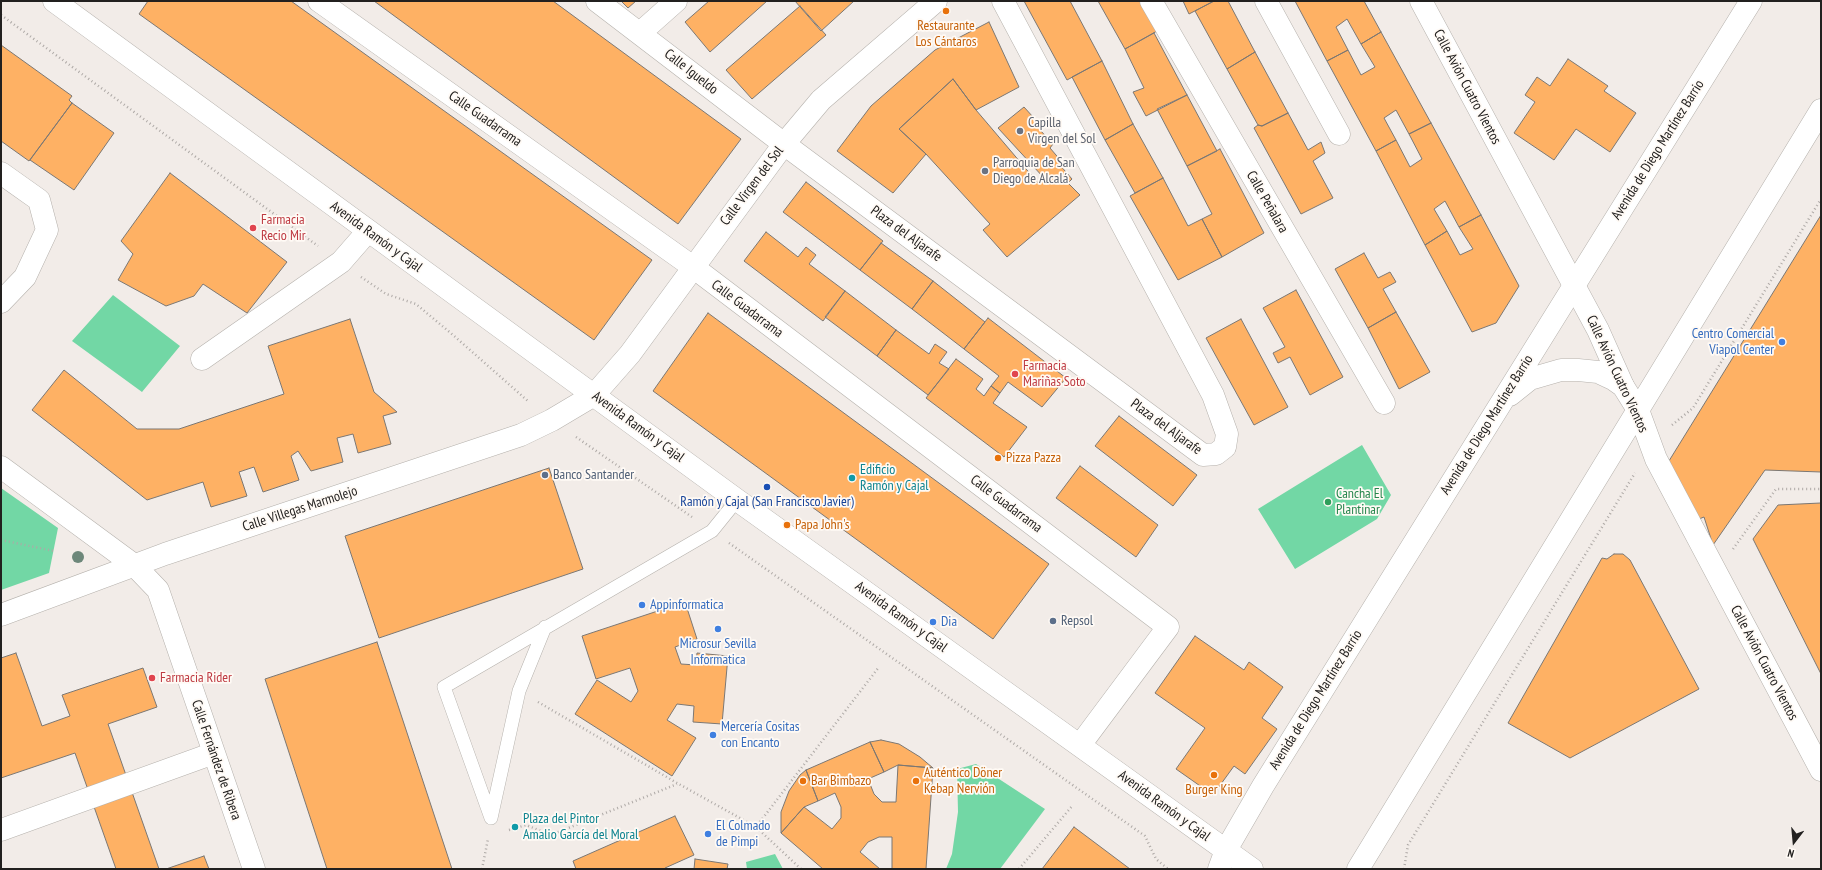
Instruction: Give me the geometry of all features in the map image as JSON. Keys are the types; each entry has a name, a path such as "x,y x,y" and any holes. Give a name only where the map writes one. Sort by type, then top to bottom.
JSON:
{"street":[{"name":"Calle Guadarrama","path":"319,1 692,267 1168,627 1080,746"},
{"name":"Calle Igueldo","path":"597,1 784,144"},
{"path":"640,33 676,1"},
{"name":"Calle Virgen del Sol","path":"594,395 630,354 692,267 784,144 821,100 936,1"},
{"name":"Plaza del Aljarafe","path":"784,144 1203,456 1216,454 1226,447 1227,434 1213,395 1003,1"},
{"name":"Calle Peñalara","path":"1151,1 1384,403"},
{"path":"1266,1 1339,134"},
{"name":"Calle Avión Cuatro Vientos","path":"1421,1 1598,330 1623,386 1638,410 1656,459 1821,770"},
{"name":"Avenida de Diego Martínez Barrio","path":"1222,860 1267,779 1751,1"},
{"name":"Avenida Ramón y Cajal","path":"67,5 368,231 737,500 1080,746 1222,860 1252,869"},
{"path":"1358,869 1821,110"},
{"path":"1,173 39,200 47,230 25,277 1,302"},
{"path":"202,359 341,262 368,231"},
{"path":"1500,404 1530,379 1561,370 1598,372 1613,379 1623,386 1625,407 1623,422 1616,446"},
{"name":"Calle Villegas Marmolejo","path":"1,615 134,565 520,436 552,420 594,395"},
{"name":"Calle Fernández de Ribera","path":"1,467 134,565 158,590 254,869"},
{"path":"1,830 214,754"}],"lane":[{"path":"491,818 444,687 712,531 737,500"},
{"path":"491,818 519,691 545,627"}],"path":[{"path":"1,15 386,294 416,304 454,335 534,406"},
{"path":"1675,422 1693,408 1821,199"},
{"path":"576,436 1145,836 1156,859 1168,869"},
{"path":"1404,869 1408,845 1637,469"},
{"path":"1717,573 1776,489 1821,489"},
{"path":"1,540 54,550"},
{"path":"756,827 879,667"},
{"path":"519,691 756,827 801,869"},
{"path":"488,837 526,825 551,835 677,783"},
{"path":"1019,869 1073,805"},
{"path":"482,869 491,818"}],"green space":[{"path":"113,295 180,346 142,392 72,341"},
{"name":"Cancha El Plantinar","path":"1362,445 1391,495 1377,519 1295,569 1258,509"},
{"path":"1,488 58,528 49,573 1,590"},
{"path":"976,764 1045,809 1000,869 946,869 952,854 958,812 957,769"},
{"path":"775,854 783,869 747,869 746,862"}],"building":[{"path":"148,1 291,1 652,260 594,340 139,14"},
{"path":"374,1 553,1 741,139 678,224"},
{"path":"621,1 636,1 628,8"},
{"path":"709,1 767,1 710,52 685,22"},
{"path":"795,1 854,1 821,31"},
{"path":"1024,1 1070,1 1102,61 1067,80"},
{"path":"1098,1 1140,1 1157,31 1125,49"},
{"path":"1183,1 1214,1 1189,14"},
{"path":"1214,1 1228,1 1255,52 1227,69 1195,11"},
{"path":"1295,1 1364,1 1381,32 1361,44 1347,19 1336,27 1348,50 1327,61"},
{"path":"800,6 826,35 752,99 726,70"},
{"path":"989,22 1019,87 976,110 953,79 899,129 926,154 893,193 837,151 871,106 935,50"},
{"path":"1381,32 1431,123 1409,134 1396,110 1384,118 1396,140 1376,151 1327,61 1348,50 1361,75 1375,67 1361,44"},
{"path":"1154,33 1187,95 1146,116 1133,92 1144,88 1125,49"},
{"path":"1,45 72,96 69,100 72,103 29,161 1,141"},
{"path":"1255,52 1288,113 1262,126 1258,125 1227,69"},
{"path":"1568,59 1608,86 1604,91 1636,113 1610,152 1576,129 1554,160 1514,133 1535,102 1525,95 1537,77 1550,86"},
{"path":"1102,61 1133,124 1105,140 1072,77"},
{"name":"Parroquia de San Diego de Alcalá","path":"953,79 976,110 1038,183 1044,178 998,128 1024,107 1043,128 1040,130 1053,144 1050,148 1062,162 1059,164 1072,179 1068,183 1080,195 1007,257 983,230 990,224 926,154 899,129"},
{"path":"1187,95 1217,151 1187,166 1157,109"},
{"path":"72,103 114,133 74,190 30,160"},
{"path":"1288,113 1308,150 1321,142 1325,153 1313,161 1333,198 1301,214 1254,128 1258,125 1262,126"},
{"path":"1431,123 1481,215 1459,227 1445,201 1434,209 1447,231 1425,245 1376,151 1396,140 1410,167 1422,159 1409,134"},
{"path":"1133,124 1163,178 1135,193 1105,140"},
{"path":"1220,149 1264,233 1222,257 1202,219 1212,214 1187,166"},
{"path":"170,173 287,262 247,313 203,284 194,296 166,306 118,280 133,254 121,241"},
{"path":"1163,178 1188,226 1202,219 1222,257 1178,280 1130,196"},
{"path":"806,182 883,241 860,270 783,212"},
{"path":"1481,215 1519,286 1496,323 1472,332 1425,245 1447,231 1460,255 1473,249 1459,227"},
{"name":"Centro Comercial Viapol Center","path":"1821,215 1821,472 1765,470 1713,545 1704,517 1694,521 1664,469"},
{"path":"766,232 798,257 806,247 816,255 809,264 845,291 823,321 744,261"},
{"path":"881,243 933,281 912,309 860,270"},
{"path":"1364,253 1378,278 1390,272 1396,282 1383,289 1396,312 1368,328 1335,269"},
{"path":"933,281 985,322 964,349 912,309"},
{"path":"1296,290 1343,377 1310,395 1290,357 1278,363 1273,353 1285,347 1263,308"},
{"path":"845,291 896,330 877,356 825,317"},
{"path":"1396,312 1430,372 1399,389 1368,328"},
{"name":"Edificio Ramón y Cajal","path":"708,313 1049,564 993,639 653,391"},
{"path":"988,318 1066,378 1042,407 1008,382 1000,393 991,386 999,376 964,349"},
{"path":"350,319 374,392 397,412 383,416 391,444 358,453 353,434 337,438 343,462 311,471 298,451 291,456 299,480 263,492 254,467 239,472 247,496 211,507 203,482 147,500 32,410 64,370 137,429 179,429 284,394 268,346"},
{"path":"1241,319 1288,407 1254,425 1206,338"},
{"path":"896,330 929,354 935,344 947,352 939,363 949,369 928,395 877,356"},
{"path":"956,359 983,379 976,389 984,396 991,386 1000,393 993,403 1027,427 1004,457 926,398"},
{"path":"1119,416 1197,475 1173,506 1095,446"},
{"path":"1080,466 1158,525 1136,557 1056,498"},
{"path":"549,468 583,569 379,638 345,536"},
{"path":"1821,503 1821,674 1753,539 1778,505"},
{"path":"1614,554 1623,554 1630,560 1699,689 1570,758 1508,723 1602,558 1607,559"},
{"path":"685,602 697,639 675,647 681,664 696,665 697,653 728,656 722,724 693,722 694,706 677,704 667,720 696,738 672,776 575,714 597,680 631,702 638,691 630,668 596,679 582,636"},
{"path":"1195,636 1244,670 1249,662 1283,687 1262,718 1277,729 1245,774 1234,766 1213,795 1176,769 1205,728 1155,693"},
{"path":"377,642 452,869 327,869 265,679"},
{"path":"16,653 42,726 70,716 62,695 143,668 157,707 108,724 159,869 116,869 75,753 1,778 1,658"},
{"path":"881,740 899,744 920,757 933,768 898,765 884,772 870,742"},
{"path":"870,742 884,772 868,779 874,794 882,802 896,802 898,765 933,768 926,869 892,869 892,837 879,837 868,842 860,852 880,869 823,869 781,833 804,807 832,829 841,818 841,807 835,793 818,801 806,770"},
{"path":"806,770 818,801 804,807 781,833 781,812 789,791 800,775"},
{"path":"675,816 694,855 665,868 666,869 576,869 573,861"},
{"path":"1074,827 1130,869 1042,869"},
{"path":"204,856 209,869 166,869"},
{"path":"695,859 728,864 727,869 694,869"}],"place":[{"name":"Restaurante Los Cántaros","path":"946,11"},
{"name":"Capilla Virgen del Sol","path":"1020,131"},
{"name":"Parroquia de San Diego de Alcalá","path":"985,171"},
{"name":"Farmacia Recio Mir","path":"253,228"},
{"name":"Centro Comercial Viapol Center","path":"1782,342"},
{"name":"Farmacia Mariñas Soto","path":"1015,374"},
{"name":"Pizza Pazza","path":"998,458"},
{"name":"Banco Santander","path":"545,475"},
{"name":"Edificio Ramón y Cajal","path":"852,478"},
{"name":"Ramón y Cajal (San Francisco Javier)","path":"767,487"},
{"name":"Cancha El Plantinar","path":"1328,502"},
{"name":"Papa John's","path":"787,525"},
{"name":"Appinformatica","path":"642,605"},
{"name":"Repsol","path":"1053,621"},
{"name":"Dia","path":"933,622"},
{"name":"Microsur Sevilla Informatica","path":"718,629"},
{"name":"Farmacia Rider","path":"152,678"},
{"name":"Mercería Cositas con Encanto","path":"713,735"},
{"name":"Burger King","path":"1214,775"},
{"name":"Bar Bimbazo","path":"803,781"},
{"name":"Auténtico Döner Kebap Nervión","path":"916,781"},
{"name":"Plaza del Pintor Amalio García del Moral","path":"515,827"},
{"name":"El Colmado de Pimpi","path":"708,834"}]}
